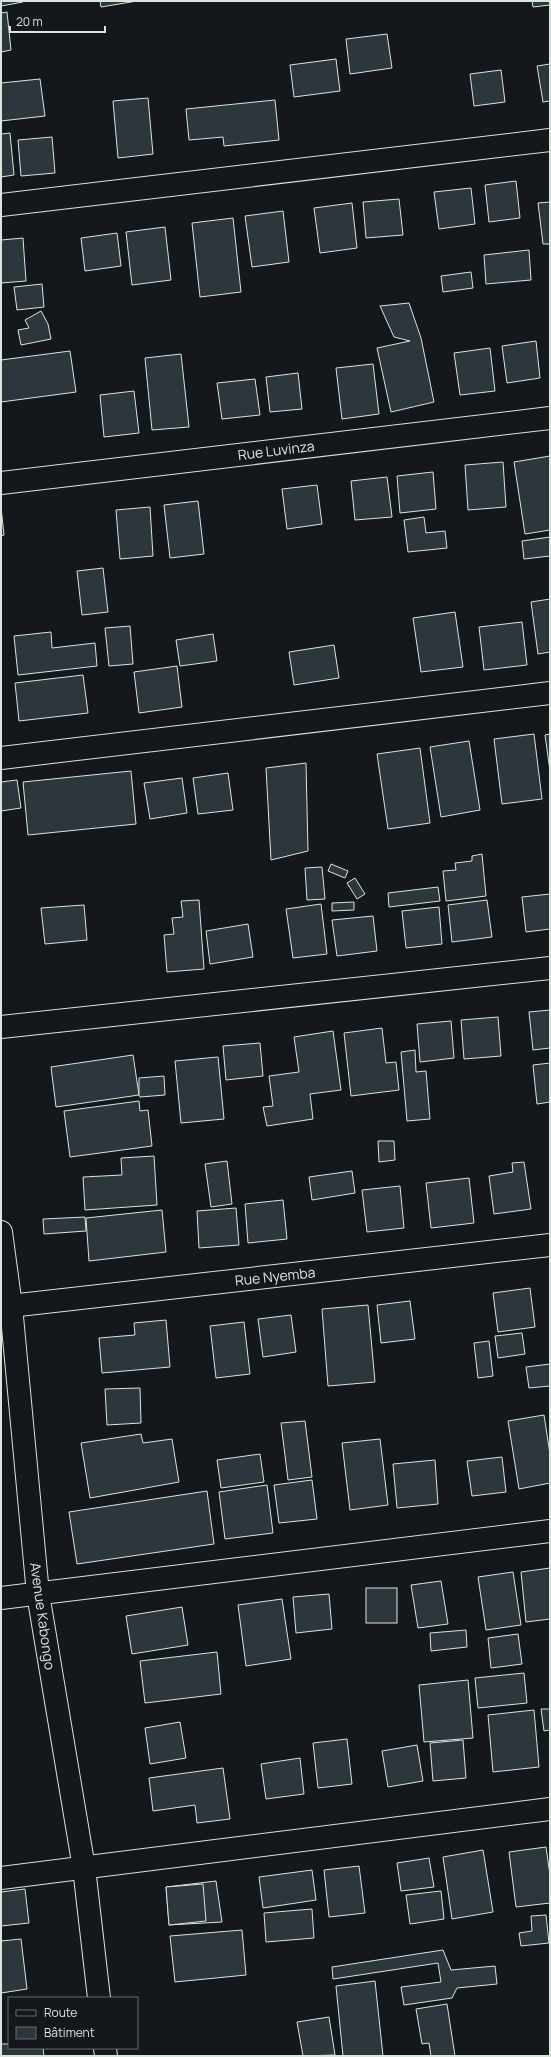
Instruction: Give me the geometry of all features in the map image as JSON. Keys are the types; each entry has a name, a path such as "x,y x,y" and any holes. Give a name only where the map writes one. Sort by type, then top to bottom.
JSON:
{"street":[{"path":"1,206 550,140"},
{"name":"Rue Luvinza","path":"1,483 550,418"},
{"path":"1,758 550,693"},
{"path":"1,1027 550,968"},
{"name":"Avenue Kabongo","path":"1,1232 6,1306 38,1594 84,1868 100,1997"},
{"name":"Rue Nyemba","path":"6,1306 550,1245"},
{"path":"1,1598 550,1531"},
{"path":"1,1878 550,1809"}],"building":[{"path":"1,1 23,1 23,2 1,6"},
{"path":"100,1 137,1 101,7"},
{"path":"532,1 550,1 550,5 533,7"},
{"path":"7,12 11,50 1,52 1,13"},
{"path":"387,34 392,68 350,74 346,39"},
{"path":"336,59 340,91 294,97 290,65"},
{"path":"550,64 550,101 543,102 537,66"},
{"path":"501,70 505,102 474,106 470,74"},
{"path":"40,79 45,116 1,121 1,83"},
{"path":"148,98 153,154 118,158 113,101"},
{"path":"275,100 279,140 224,146 223,137 189,140 186,109"},
{"path":"10,133 14,175 1,177 1,134"},
{"path":"52,137 55,173 21,176 18,140"},
{"path":"516,181 520,218 489,222 485,185"},
{"path":"471,188 475,224 439,229 434,192"},
{"path":"399,199 403,235 366,238 363,202"},
{"path":"550,202 550,244 543,244 538,203"},
{"path":"352,203 357,248 320,253 314,208"},
{"path":"283,211 289,262 252,267 245,216"},
{"path":"233,218 241,292 200,297 192,223"},
{"path":"165,227 171,280 132,285 126,232"},
{"path":"117,233 121,266 85,271 81,238"},
{"path":"23,238 26,281 1,283 1,240"},
{"path":"529,250 531,280 486,284 484,255"},
{"path":"471,272 473,288 443,292 441,276"},
{"path":"42,284 44,307 17,310 14,287"},
{"path":"409,303 421,338 434,402 391,412 377,348 410,341 394,337 380,306"},
{"path":"41,311 48,324 51,339 21,345 18,330 29,328 25,320"},
{"path":"536,341 540,378 507,383 502,346"},
{"path":"490,348 495,391 460,395 454,353"},
{"path":"70,351 76,392 1,402 1,360"},
{"path":"181,354 189,427 152,430 145,358"},
{"path":"373,364 379,414 342,419 336,368"},
{"path":"298,373 302,409 270,412 266,377"},
{"path":"255,379 260,415 222,419 217,383"},
{"path":"134,391 139,433 104,437 100,395"},
{"path":"550,456 550,530 525,534 514,462"},
{"path":"503,462 506,507 468,510 465,465"},
{"path":"433,472 436,509 400,513 397,476"},
{"path":"387,477 392,517 355,520 351,481"},
{"path":"317,485 322,524 287,529 282,489"},
{"path":"198,501 204,554 170,558 164,505"},
{"path":"1,507 4,535 1,536"},
{"path":"150,507 153,556 120,559 116,510"},
{"path":"424,517 426,533 445,531 447,548 408,552 404,520"},
{"path":"550,537 550,556 524,559 522,541"},
{"path":"103,568 108,612 82,615 77,571"},
{"path":"550,599 550,652 538,654 531,602"},
{"path":"455,612 463,667 421,672 413,618"},
{"path":"522,622 527,665 484,670 479,627"},
{"path":"130,626 133,664 109,666 105,628"},
{"path":"51,632 52,648 95,643 97,666 18,675 14,636"},
{"path":"213,634 217,661 180,666 176,640"},
{"path":"334,645 339,678 294,685 289,652"},
{"path":"177,666 182,707 139,713 134,672"},
{"path":"83,675 88,713 19,721 15,683"},
{"path":"534,734 542,799 502,804 494,739"},
{"path":"550,734 550,771 545,735"},
{"path":"469,741 480,810 441,817 430,747"},
{"path":"420,748 430,823 388,829 377,754"},
{"path":"306,763 308,851 271,860 266,768"},
{"path":"131,771 136,824 28,835 23,782"},
{"path":"228,773 233,810 198,814 193,778"},
{"path":"182,778 187,813 150,819 144,783"},
{"path":"17,780 21,808 1,811 1,782"},
{"path":"482,854 486,896 446,901 443,871 456,870 455,863 472,861 472,856"},
{"path":"331,864 348,871 345,878 328,871"},
{"path":"322,867 325,899 307,900 305,868"},
{"path":"355,878 365,894 357,899 347,883"},
{"path":"438,887 440,901 389,907 388,893"},
{"path":"550,894 550,929 526,932 522,897"},
{"path":"199,900 204,969 167,972 164,935 174,934 172,918 183,917 181,901"},
{"path":"487,900 492,937 452,942 448,905"},
{"path":"354,902 354,910 332,911 332,903"},
{"path":"321,904 327,954 293,958 286,909"},
{"path":"84,905 87,940 45,944 41,908"},
{"path":"439,907 442,944 406,948 402,911"},
{"path":"373,916 377,951 337,956 332,920"},
{"path":"248,924 253,957 210,964 206,931"},
{"path":"550,1010 550,1048 533,1050 529,1012"},
{"path":"498,1017 501,1056 464,1059 461,1020"},
{"path":"451,1021 454,1058 420,1062 417,1024"},
{"path":"382,1028 386,1063 396,1062 399,1090 351,1096 344,1033"},
{"path":"333,1031 341,1090 310,1094 313,1119 267,1126 263,1107 273,1106 269,1076 299,1072 294,1037"},
{"path":"260,1043 263,1076 226,1080 223,1046"},
{"path":"415,1050 416,1072 426,1071 430,1119 407,1121 401,1052"},
{"path":"133,1055 139,1095 56,1107 51,1067"},
{"path":"218,1057 224,1119 181,1123 175,1061"},
{"path":"550,1063 550,1102 537,1104 533,1065"},
{"path":"164,1076 165,1095 140,1097 139,1078"},
{"path":"139,1101 140,1111 148,1110 152,1146 70,1157 64,1111"},
{"path":"378,1141 394,1141 395,1160 379,1162"},
{"path":"154,1156 157,1205 85,1210 83,1177 122,1175 121,1158"},
{"path":"227,1161 232,1204 211,1207 205,1164"},
{"path":"524,1162 531,1209 494,1214 489,1176 513,1172 512,1163"},
{"path":"352,1171 355,1193 312,1200 309,1177"},
{"path":"469,1178 474,1223 431,1228 426,1183"},
{"path":"400,1186 404,1228 367,1232 362,1190"},
{"path":"283,1200 287,1239 248,1243 245,1204"},
{"path":"236,1208 239,1245 199,1248 197,1211"},
{"path":"162,1210 166,1252 89,1261 86,1218"},
{"path":"85,1217 86,1231 44,1234 43,1219"},
{"path":"530,1288 535,1327 498,1332 493,1293"},
{"path":"410,1301 415,1339 381,1343 377,1305"},
{"path":"368,1305 375,1382 328,1386 322,1309"},
{"path":"291,1315 296,1352 263,1357 258,1319"},
{"path":"166,1320 170,1367 102,1373 99,1338 135,1335 134,1323"},
{"path":"244,1322 250,1374 216,1378 210,1326"},
{"path":"522,1333 525,1354 498,1358 495,1336"},
{"path":"489,1341 493,1376 478,1378 474,1343"},
{"path":"550,1364 550,1386 529,1388 526,1367"},
{"path":"140,1388 141,1423 107,1425 105,1389"},
{"path":"544,1415 550,1454 550,1483 519,1489 508,1421"},
{"path":"305,1421 312,1477 288,1480 281,1423"},
{"path":"141,1434 143,1443 172,1439 179,1482 90,1498 81,1443"},
{"path":"380,1439 388,1505 350,1510 342,1443"},
{"path":"260,1454 264,1482 221,1488 217,1460"},
{"path":"502,1457 506,1492 472,1496 467,1461"},
{"path":"435,1460 438,1504 397,1508 393,1464"},
{"path":"312,1480 317,1519 279,1523 274,1485"},
{"path":"267,1485 273,1533 225,1539 219,1492"},
{"path":"207,1491 214,1544 77,1564 69,1512"},
{"path":"550,1568 550,1619 526,1622 521,1572"},
{"path":"513,1572 521,1625 486,1630 478,1577"},
{"path":"441,1581 448,1624 418,1628 411,1585"},
{"path":"366,1588 397,1588 397,1623 366,1623"},
{"path":"329,1594 332,1629 296,1633 293,1597"},
{"path":"282,1599 291,1659 246,1666 238,1605"},
{"path":"182,1607 188,1645 132,1654 126,1616"},
{"path":"466,1630 467,1647 431,1651 430,1633"},
{"path":"518,1634 522,1664 491,1668 488,1638"},
{"path":"217,1652 221,1694 145,1703 140,1661"},
{"path":"524,1673 527,1703 478,1708 475,1678"},
{"path":"468,1680 473,1738 424,1742 419,1685"},
{"path":"541,1709 550,1709 550,1730 544,1731"},
{"path":"534,1710 539,1767 493,1772 488,1715"},
{"path":"180,1722 186,1758 150,1764 145,1728"},
{"path":"347,1739 352,1784 318,1788 313,1743"},
{"path":"463,1740 466,1778 433,1781 430,1743"},
{"path":"417,1745 423,1781 388,1787 382,1751"},
{"path":"300,1758 304,1794 266,1799 261,1764"},
{"path":"223,1768 230,1819 197,1823 195,1805 153,1811 149,1778"},
{"path":"546,1847 550,1875 550,1903 516,1907 509,1852"},
{"path":"483,1850 493,1912 452,1919 443,1857"},
{"path":"429,1858 434,1887 401,1891 397,1863"},
{"path":"359,1866 365,1913 329,1917 324,1870"},
{"path":"312,1870 316,1900 263,1908 259,1877"},
{"path":"216,1881 222,1922 169,1925 166,1887"},
{"path":"203,1884 206,1921 169,1925 166,1887"},
{"path":"25,1889 29,1923 1,1926 1,1892"},
{"path":"441,1891 444,1919 410,1924 406,1895"},
{"path":"312,1909 314,1938 266,1942 264,1913"},
{"path":"546,1915 549,1943 521,1946 519,1933 532,1931 531,1916"},
{"path":"242,1930 246,1975 175,1982 170,1936"},
{"path":"21,1939 27,1989 1,1993 1,1941"},
{"path":"443,1950 451,1970 495,1966 497,1984 457,1988 452,1998 404,2005 401,1987 441,1982 438,1963 333,1979 332,1967"},
{"path":"375,1981 383,2056 343,2056 336,1986"},
{"path":"447,2004 455,2056 431,2056 429,2043 422,2044 416,2009"},
{"path":"329,2017 335,2055 303,2056 297,2022"},
{"path":"1,2044 8,2044 8,2049 43,2049 44,2056 1,2056"}]}
